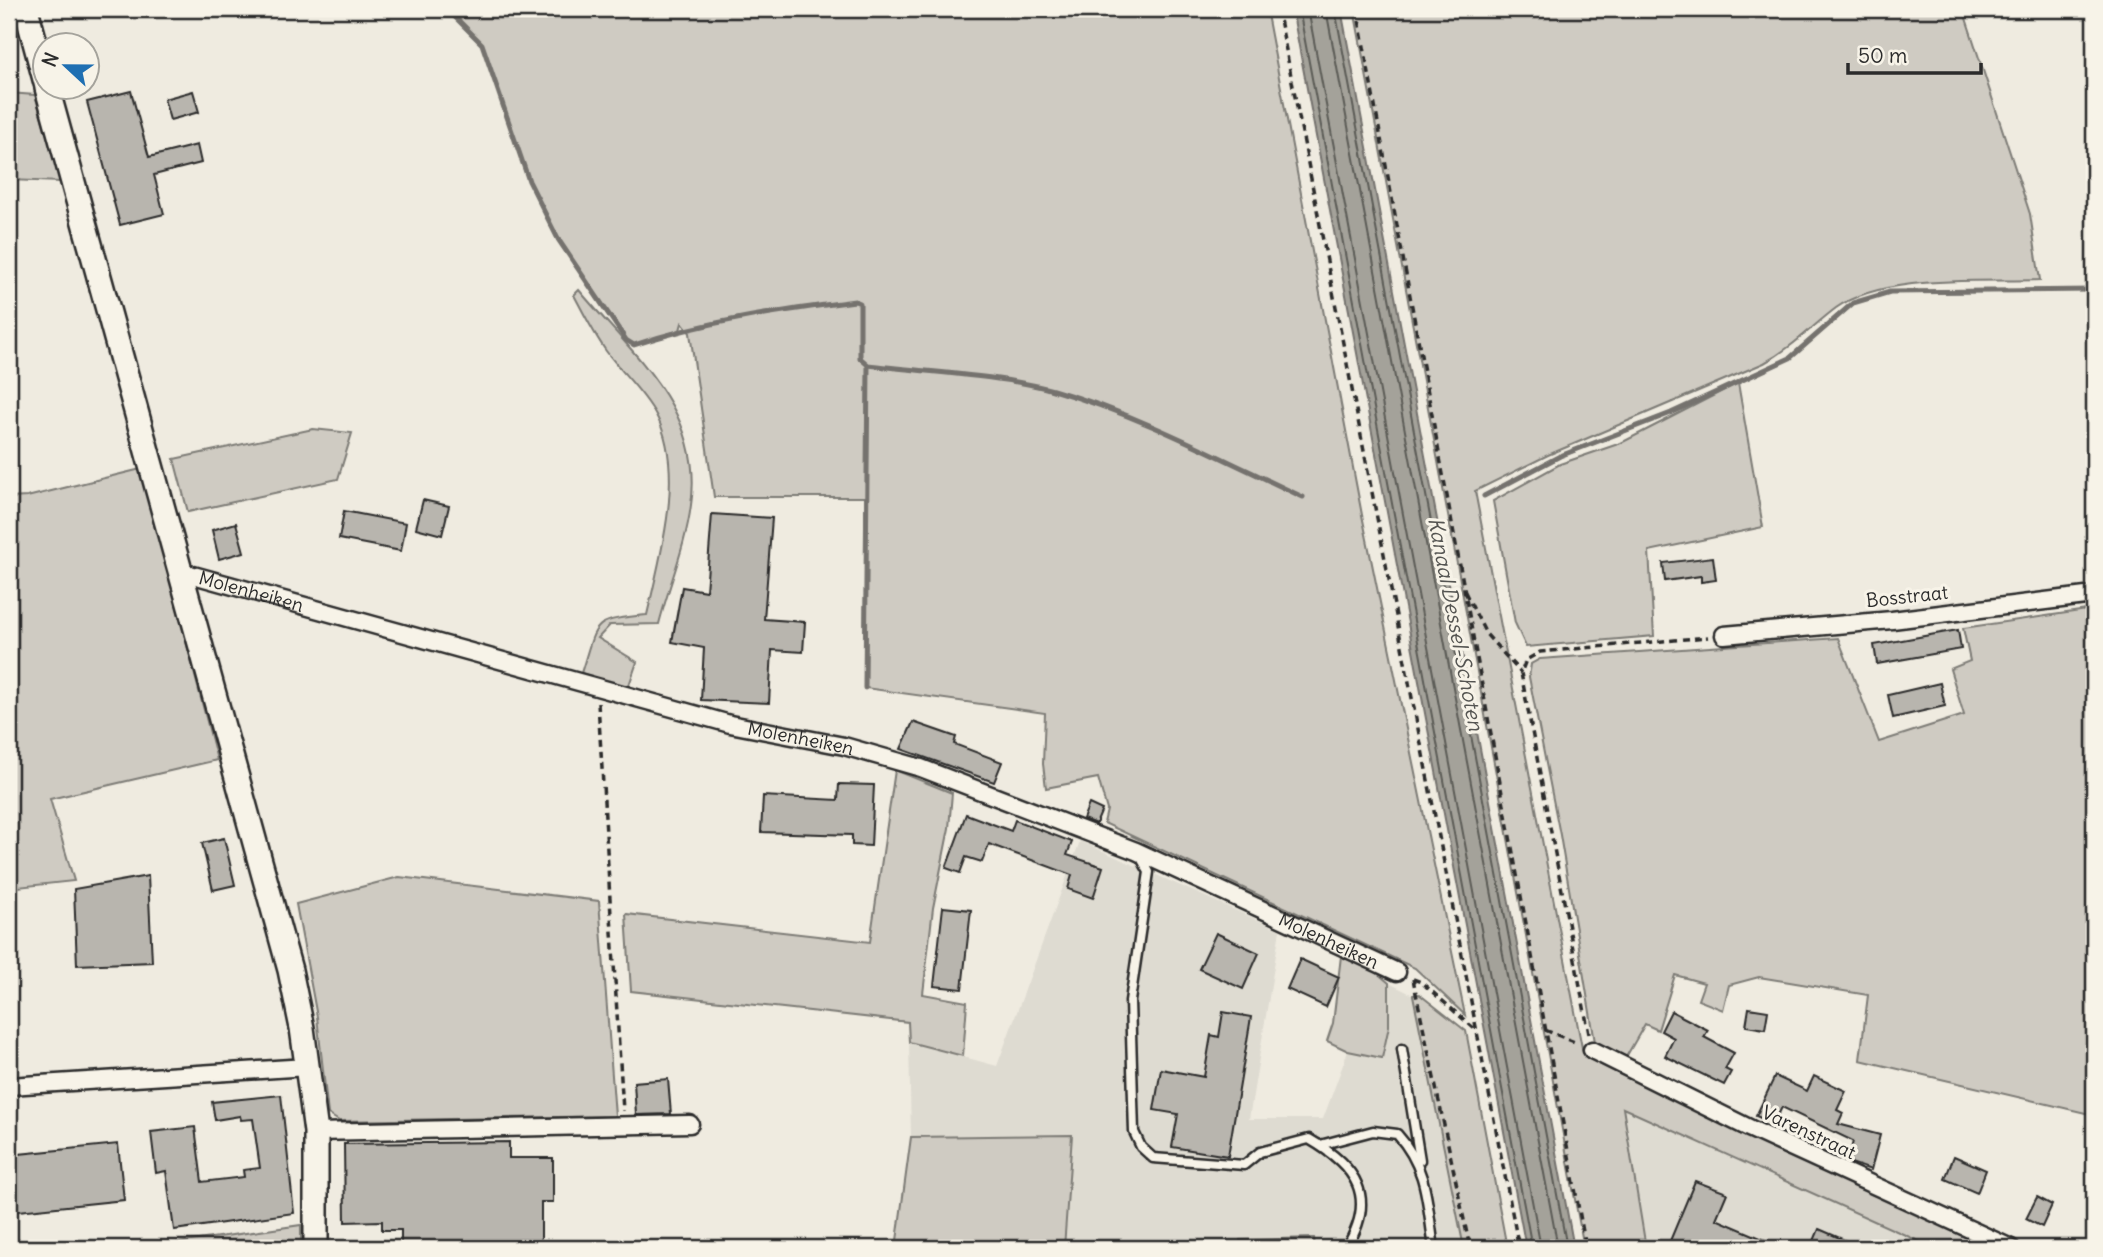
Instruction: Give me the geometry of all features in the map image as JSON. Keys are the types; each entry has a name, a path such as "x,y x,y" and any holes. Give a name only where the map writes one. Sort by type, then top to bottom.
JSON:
{"street":[{"name":"Molenheiken","path":"26,9 32,32"},
{"name":"Molenheiken","path":"51,102 290,970 316,1132 317,1248"},
{"name":"Molenheiken","path":"179,571 730,724 883,756 1136,851 1397,972"},
{"name":"Bosstraat","path":"1724,635 1892,620 2094,595"},
{"name":"Varenstraat","path":"1592,1050 1751,1129 2011,1248"},
{"path":"9,1086 307,1067"},
{"path":"316,1132 690,1124"}],"lane":[{"path":"1136,851 1149,872 1130,1001 1134,1132 1141,1147 1153,1158 1244,1165 1260,1152 1309,1139 1331,1151 1356,1177 1362,1196 1360,1220 1346,1248"},
{"path":"1402,1049 1434,1248"},
{"path":"1320,1145 1373,1131 1397,1133 1411,1149 1422,1170"}],"path":[{"path":"1278,9 1518,1248"},
{"path":"1357,9 1586,1248"},
{"path":"1462,587 1486,634 1521,673 1592,1050"},
{"path":"1521,673 1526,660 1540,652 1724,635"},
{"path":"597,686 624,1127"},
{"path":"1397,972 1421,982 1478,1033"},
{"path":"1413,979 1470,1248"},
{"path":"1545,1030 1592,1050"}],"shaded area":[{"path":"447,9 1266,9 1362,515 1465,1015 1415,968 1104,823 1107,810 1098,778 1046,788 1043,764 1045,713 865,688 865,497 714,497 690,333 682,323 680,330 634,345 626,340 558,239 529,181 482,44"},
{"path":"1354,9 1963,9 2030,214 2040,280 1934,282 1879,290 1856,297 1836,308 1764,363 1548,455 1475,491 1583,1053 1797,1157 1996,1248 1934,1248 1623,1108 1646,1248 1584,1248"},
{"path":"9,93 32,95 32,102 37,102 61,182 9,180"},
{"path":"579,290 642,362 660,387 676,413 687,441 692,472 689,520 659,624 610,625 598,638 637,662 628,688 581,673 590,642 599,626 615,619 647,615 668,514 669,462 665,437 656,415 597,338 574,295"},
{"path":"1738,383 1763,527 1649,551 1654,636 1526,647 1515,623 1493,501 1560,464 1621,443"},
{"path":"313,429 352,433 338,479 188,512 174,459"},
{"path":"141,469 217,760 50,799 74,881 9,888 9,498 27,497"},
{"path":"2094,609 2094,1115 1860,1060 1868,995 1759,977 1729,985 1723,1010 1698,1000 1704,983 1675,975 1658,1030 1645,1024 1626,1057 1595,1042 1560,835 1529,677 1531,664 1540,659 1838,638 1879,742 1964,715 1950,669 1970,661 1963,628"},
{"path":"895,770 952,793 949,828 933,908 923,994 967,1002 963,1056 909,1042 908,1022 631,991 626,914 870,942"},
{"path":"1080,841 1280,930 1249,1119 1323,1119 1348,1051 1382,1058 1389,1026 1389,983 1413,995 1464,1248 1315,1248 1314,1239 1240,1240 1240,1248 1064,1248 1072,1136 911,1137 909,1042 997,1066"},
{"path":"399,877 599,901 615,1116 339,1121 328,1114 317,1017 296,904"},
{"path":"1341,956 1376,972 1389,983 1389,1026 1382,1058 1348,1051 1327,1041 1333,1023"},
{"path":"1419,994 1466,1031 1507,1248 1464,1248 1413,995"},
{"path":"1623,1107 1934,1248 1646,1248"},
{"path":"1072,1135 1064,1248 896,1248 911,1137"},
{"path":"301,1225 301,1248 170,1248 170,1244"},
{"path":"1314,1238 1315,1248 1240,1248 1240,1240"}],"water":[{"name":"Kanaal Dessel-Schoten","path":"1292,9 1341,9 1574,1248 1526,1248"}],"building":[{"path":"131,91 149,157 197,145 201,163 154,175 164,214 120,225 87,102 102,102 102,98"},
{"path":"193,91 199,112 170,120 164,99"},
{"path":"423,500 449,506 442,535 416,528"},
{"path":"344,511 406,523 401,551 339,539"},
{"path":"712,514 772,518 764,619 805,622 803,652 772,650 769,703 701,700 704,648 672,642 682,587 706,591"},
{"path":"236,523 244,552 219,559 212,530"},
{"path":"1713,557 1716,580 1701,582 1701,576 1665,581 1663,563"},
{"path":"1958,630 1961,649 1877,664 1874,645"},
{"path":"1940,683 1945,706 1893,718 1888,695"},
{"path":"913,722 956,737 954,744 1002,762 994,782 901,749"},
{"path":"839,784 874,785 871,846 852,845 852,835 761,832 763,796 838,800"},
{"path":"1089,804 1102,810 1096,824 1083,819"},
{"path":"966,814 1011,831 1015,820 1072,842 1067,855 1103,867 1093,898 1068,889 1072,875 989,844 982,862 966,857 960,873 946,868"},
{"path":"224,838 235,885 213,890 202,843"},
{"path":"148,876 152,962 77,965 74,889"},
{"path":"943,907 971,910 962,989 934,986"},
{"path":"1216,933 1259,953 1243,989 1199,969"},
{"path":"1300,959 1339,977 1326,1007 1287,989"},
{"path":"1749,1008 1768,1011 1765,1029 1746,1026"},
{"path":"1671,1011 1708,1030 1704,1037 1734,1053 1725,1069 1731,1072 1724,1085 1665,1056 1674,1038 1661,1031"},
{"path":"1223,1012 1251,1017 1228,1156 1172,1147 1178,1114 1154,1110 1161,1069 1204,1077 1211,1035 1219,1037"},
{"path":"1775,1076 1807,1091 1814,1076 1846,1091 1837,1110 1843,1113 1838,1124 1880,1135 1871,1170 1848,1162 1853,1141 1782,1107 1774,1124 1756,1116"},
{"path":"668,1079 671,1114 636,1115 634,1082"},
{"path":"281,1095 294,1213 174,1230 166,1171 156,1173 151,1132 195,1127 202,1182 244,1177 243,1170 260,1168 253,1119 241,1120 240,1116 215,1120 212,1102"},
{"path":"509,1142 509,1158 553,1158 553,1202 541,1202 541,1248 401,1248 401,1230 382,1230 382,1221 345,1222 344,1144"},
{"path":"118,1144 124,1200 9,1212 9,1155"},
{"path":"1954,1156 1986,1170 1977,1193 1945,1179"},
{"path":"1695,1181 1727,1193 1716,1219 1784,1248 1667,1248"},
{"path":"2037,1197 2052,1205 2042,1227 2026,1219"},
{"path":"1819,1229 1863,1248 1811,1248"}],"waterway":[{"path":"447,9 482,44 529,181 558,239 626,340 634,345 716,323 855,301 860,303 860,358 868,365 986,377 1053,390 1149,425 1303,497"},
{"path":"1484,496 1560,456 1671,413 1790,358 1853,303 1890,292 2094,290"},
{"path":"865,688 868,365"}]}
